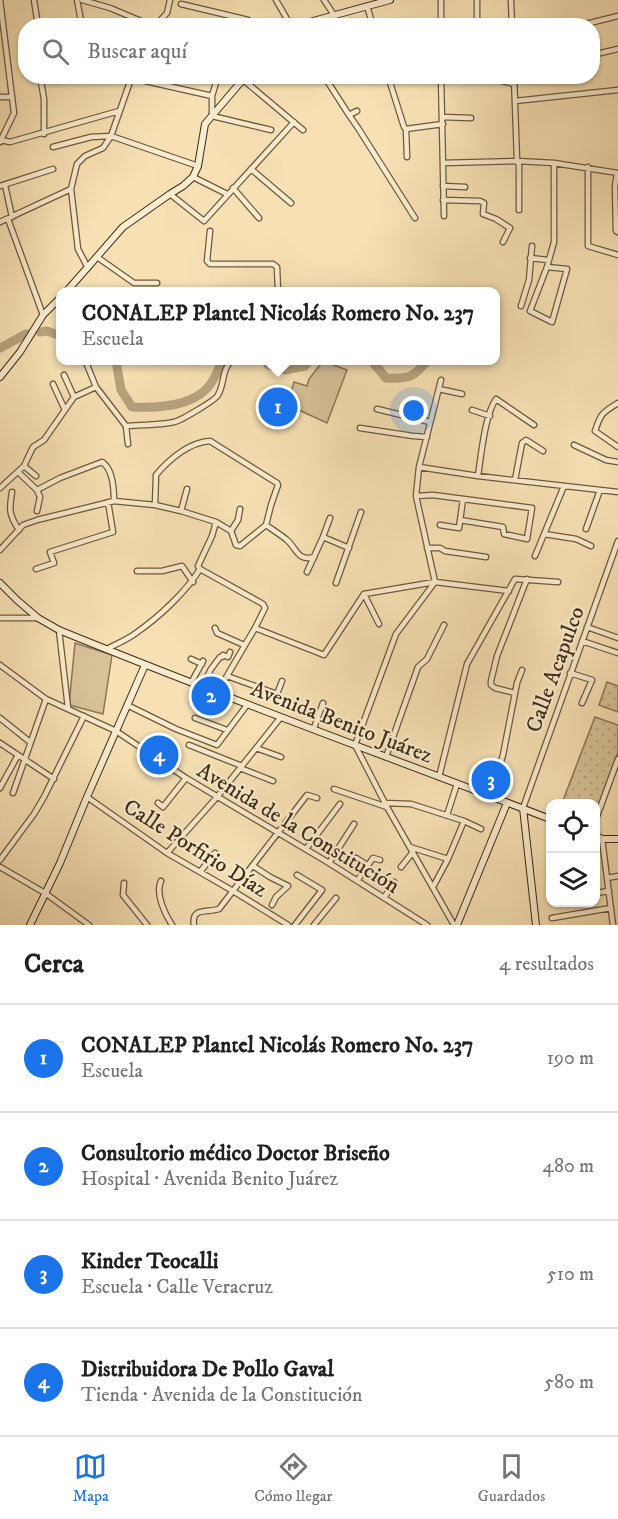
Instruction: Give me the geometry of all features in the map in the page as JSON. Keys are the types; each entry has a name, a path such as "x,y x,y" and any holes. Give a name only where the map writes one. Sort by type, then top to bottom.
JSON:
{"main road":[{"path":"324,18 390,0"},
{"path":"70,287 123,227 193,177 198,166 205,124 240,84"},
{"path":"0,377 56,302"},
{"name":"Avenida Benito Juárez","path":"0,583 38,618 59,630 247,705 314,728 546,817"},
{"path":"30,925 60,863 144,665"},
{"path":"456,925 507,803"},
{"path":"523,808 537,925"},
{"path":"600,837 618,839"}],"street":[{"path":"0,0 14,113 1,141 10,142 44,134 119,111"},
{"path":"34,0 37,18"},
{"path":"81,18 80,0 110,8 134,18"},
{"path":"110,8 112,0"},
{"path":"161,18 166,13 170,0"},
{"path":"276,0 288,18"},
{"path":"324,0 333,15"},
{"path":"441,0 441,18"},
{"path":"477,0 477,18"},
{"path":"511,0 512,18"},
{"path":"181,4 230,18"},
{"path":"366,6 370,18"},
{"path":"600,20 618,16"},
{"path":"600,53 618,49"},
{"path":"41,84 44,99 44,134"},
{"path":"88,268 78,249 71,189 77,164 85,156 103,148 111,136 129,84"},
{"path":"161,84 212,96"},
{"path":"216,84 212,96 212,116 271,130"},
{"path":"248,84 303,129"},
{"path":"329,84 415,218"},
{"path":"391,84 406,129 407,157"},
{"path":"441,84 444,216"},
{"path":"514,84 519,210"},
{"path":"515,101 618,90"},
{"path":"0,97 11,97"},
{"path":"348,114 357,111"},
{"path":"442,117 471,118"},
{"path":"170,194 204,220 294,122"},
{"path":"406,129 443,124"},
{"path":"53,147 91,137 111,136 198,166"},
{"path":"443,163 518,161 554,163 618,173 615,186 616,231 618,232"},
{"path":"547,267 567,269 552,322 530,311 554,242 554,163"},
{"path":"588,167 588,246 618,255"},
{"path":"44,315 10,218 3,185 53,169"},
{"path":"251,169 291,203"},
{"path":"193,177 227,194"},
{"path":"443,186 465,187"},
{"path":"233,188 259,218"},
{"path":"0,222 71,189"},
{"path":"443,200 484,203 483,214 510,228 503,242"},
{"path":"210,231 207,261 210,264 273,264 277,267 278,287"},
{"path":"520,306 529,280 532,246"},
{"path":"97,257 134,284 157,283"},
{"path":"530,258 548,260"},
{"path":"88,365 96,387 126,426 128,444"},
{"path":"126,426 174,422 217,398 227,365"},
{"path":"64,375 74,397"},
{"path":"435,582 416,496 419,467 441,380"},
{"path":"53,384 65,410"},
{"path":"1,487 24,466 33,447 44,440 74,397 96,387"},
{"path":"439,389 462,394"},
{"path":"478,476 486,429 496,399 534,425"},
{"path":"618,404 600,416 595,431 618,447"},
{"path":"377,409 430,422"},
{"path":"472,410 490,416"},
{"path":"360,428 427,437"},
{"path":"515,480 522,443 526,440 543,451"},
{"path":"0,550 23,525 114,501 155,505 216,522 231,531 238,547 266,525 279,485 210,441 202,441 184,449 160,469 156,475 155,505"},
{"path":"574,445 606,460 618,462"},
{"path":"37,490 60,478 102,462 109,469 114,501"},
{"path":"24,466 36,476"},
{"path":"419,467 618,492"},
{"path":"18,472 37,490 40,497 37,512"},
{"path":"535,556 564,486"},
{"path":"181,511 187,489"},
{"path":"586,529 600,490"},
{"path":"12,492 10,512 19,530"},
{"path":"416,496 433,495 532,508 527,539 504,534 503,526 460,520"},
{"path":"440,525 459,528 463,499"},
{"path":"36,569 54,562 50,552 113,532 108,502"},
{"path":"231,531 238,520 240,509"},
{"path":"336,583 362,512"},
{"path":"307,572 330,518"},
{"path":"107,649 136,634 192,582 200,569 198,566 216,522"},
{"path":"266,525 288,541 301,557 308,559 314,557"},
{"path":"544,534 576,539 591,546"},
{"path":"323,537 349,548"},
{"name":"Calle Acapulco","path":"523,808 618,541"},
{"path":"427,548 440,548 445,551 486,557"},
{"path":"137,571 162,571 182,566 192,582"},
{"path":"200,569 263,604 265,608 217,693"},
{"path":"439,777 467,664 516,579 558,582"},
{"path":"515,693 495,688 491,685 491,681 497,656 527,579"},
{"path":"435,582 396,634 355,745 386,805 456,925"},
{"path":"255,628 324,654 364,594 435,582 509,591"},
{"path":"364,594 379,624"},
{"path":"0,618 38,618"},
{"path":"386,757 418,667 427,659 444,625"},
{"path":"587,627 618,638"},
{"path":"215,628 217,633 244,645"},
{"path":"59,630 68,708"},
{"path":"582,641 618,653"},
{"path":"202,687 220,657 223,655 228,657 230,652"},
{"path":"191,659 202,662 194,671 191,683"},
{"name":"Avenida de la Constitución","path":"0,665 46,699 116,731 186,778 329,863 427,925"},
{"path":"490,796 503,754 522,670"},
{"path":"570,673 592,680 582,703"},
{"path":"227,676 277,694 282,681"},
{"path":"13,793 46,699"},
{"path":"314,728 323,703"},
{"path":"127,705 176,729 217,745 247,705"},
{"path":"0,860 34,814 54,779 84,716"},
{"path":"167,853 217,797 281,717"},
{"path":"0,718 30,742"},
{"path":"195,718 228,730"},
{"path":"0,743 54,779"},
{"path":"189,745 273,781"},
{"path":"256,748 281,758"},
{"path":"0,788 18,755"},
{"path":"600,808 618,759"},
{"path":"158,803 163,807 186,778"},
{"path":"447,815 457,784"},
{"path":"334,789 386,805 411,804 482,829"},
{"path":"194,925 195,914 219,909 308,795 317,798"},
{"name":"Calle Porfirio Díaz","path":"87,796 167,853 288,925"},
{"path":"306,849 340,804"},
{"path":"434,887 464,821"},
{"path":"329,863 354,824"},
{"path":"600,842 613,925"},
{"path":"411,849 448,859"},
{"path":"401,867 411,849"},
{"path":"200,872 215,853"},
{"path":"356,858 367,866"},
{"path":"357,881 373,858 381,860"},
{"path":"253,866 288,886 276,897 272,905"},
{"path":"0,867 45,893 89,925"},
{"path":"295,925 322,890 297,875"},
{"path":"607,878 618,876"},
{"path":"161,881 159,886 165,913 172,925"},
{"path":"384,898 394,882"},
{"path":"124,883 123,895 147,925"},
{"path":"600,892 609,891"},
{"path":"314,925 336,898"},
{"path":"610,901 618,900"},
{"path":"552,918 611,908"}],"shaded area":[{"path":"320,365 334,365 347,370 327,423 287,406 294,382 307,386 309,379"},
{"path":"75,643 112,655 103,714 69,705"},
{"path":"607,682 618,686 618,712 599,705"},
{"path":"595,717 618,725 618,752 600,801 600,799 564,799"}],"waterway":[{"path":"40,332 47,331 56,334"},
{"path":"0,348 26,334 31,334"},
{"path":"117,365 121,390 132,407 174,405 193,398 209,386 221,365"},
{"path":"268,365 285,370 306,365"},
{"path":"375,365 386,378 410,376 423,365"}],"place":[{"name":"CONALEP Plantel Nicolás Romero No. 237","path":"278,407"},
{"name":"Consultorio médico Doctor Briseño","path":"211,696"},
{"name":"Distribuidora De Pollo Gaval","path":"159,755"},
{"name":"Kinder Teocalli","path":"491,780"}]}
